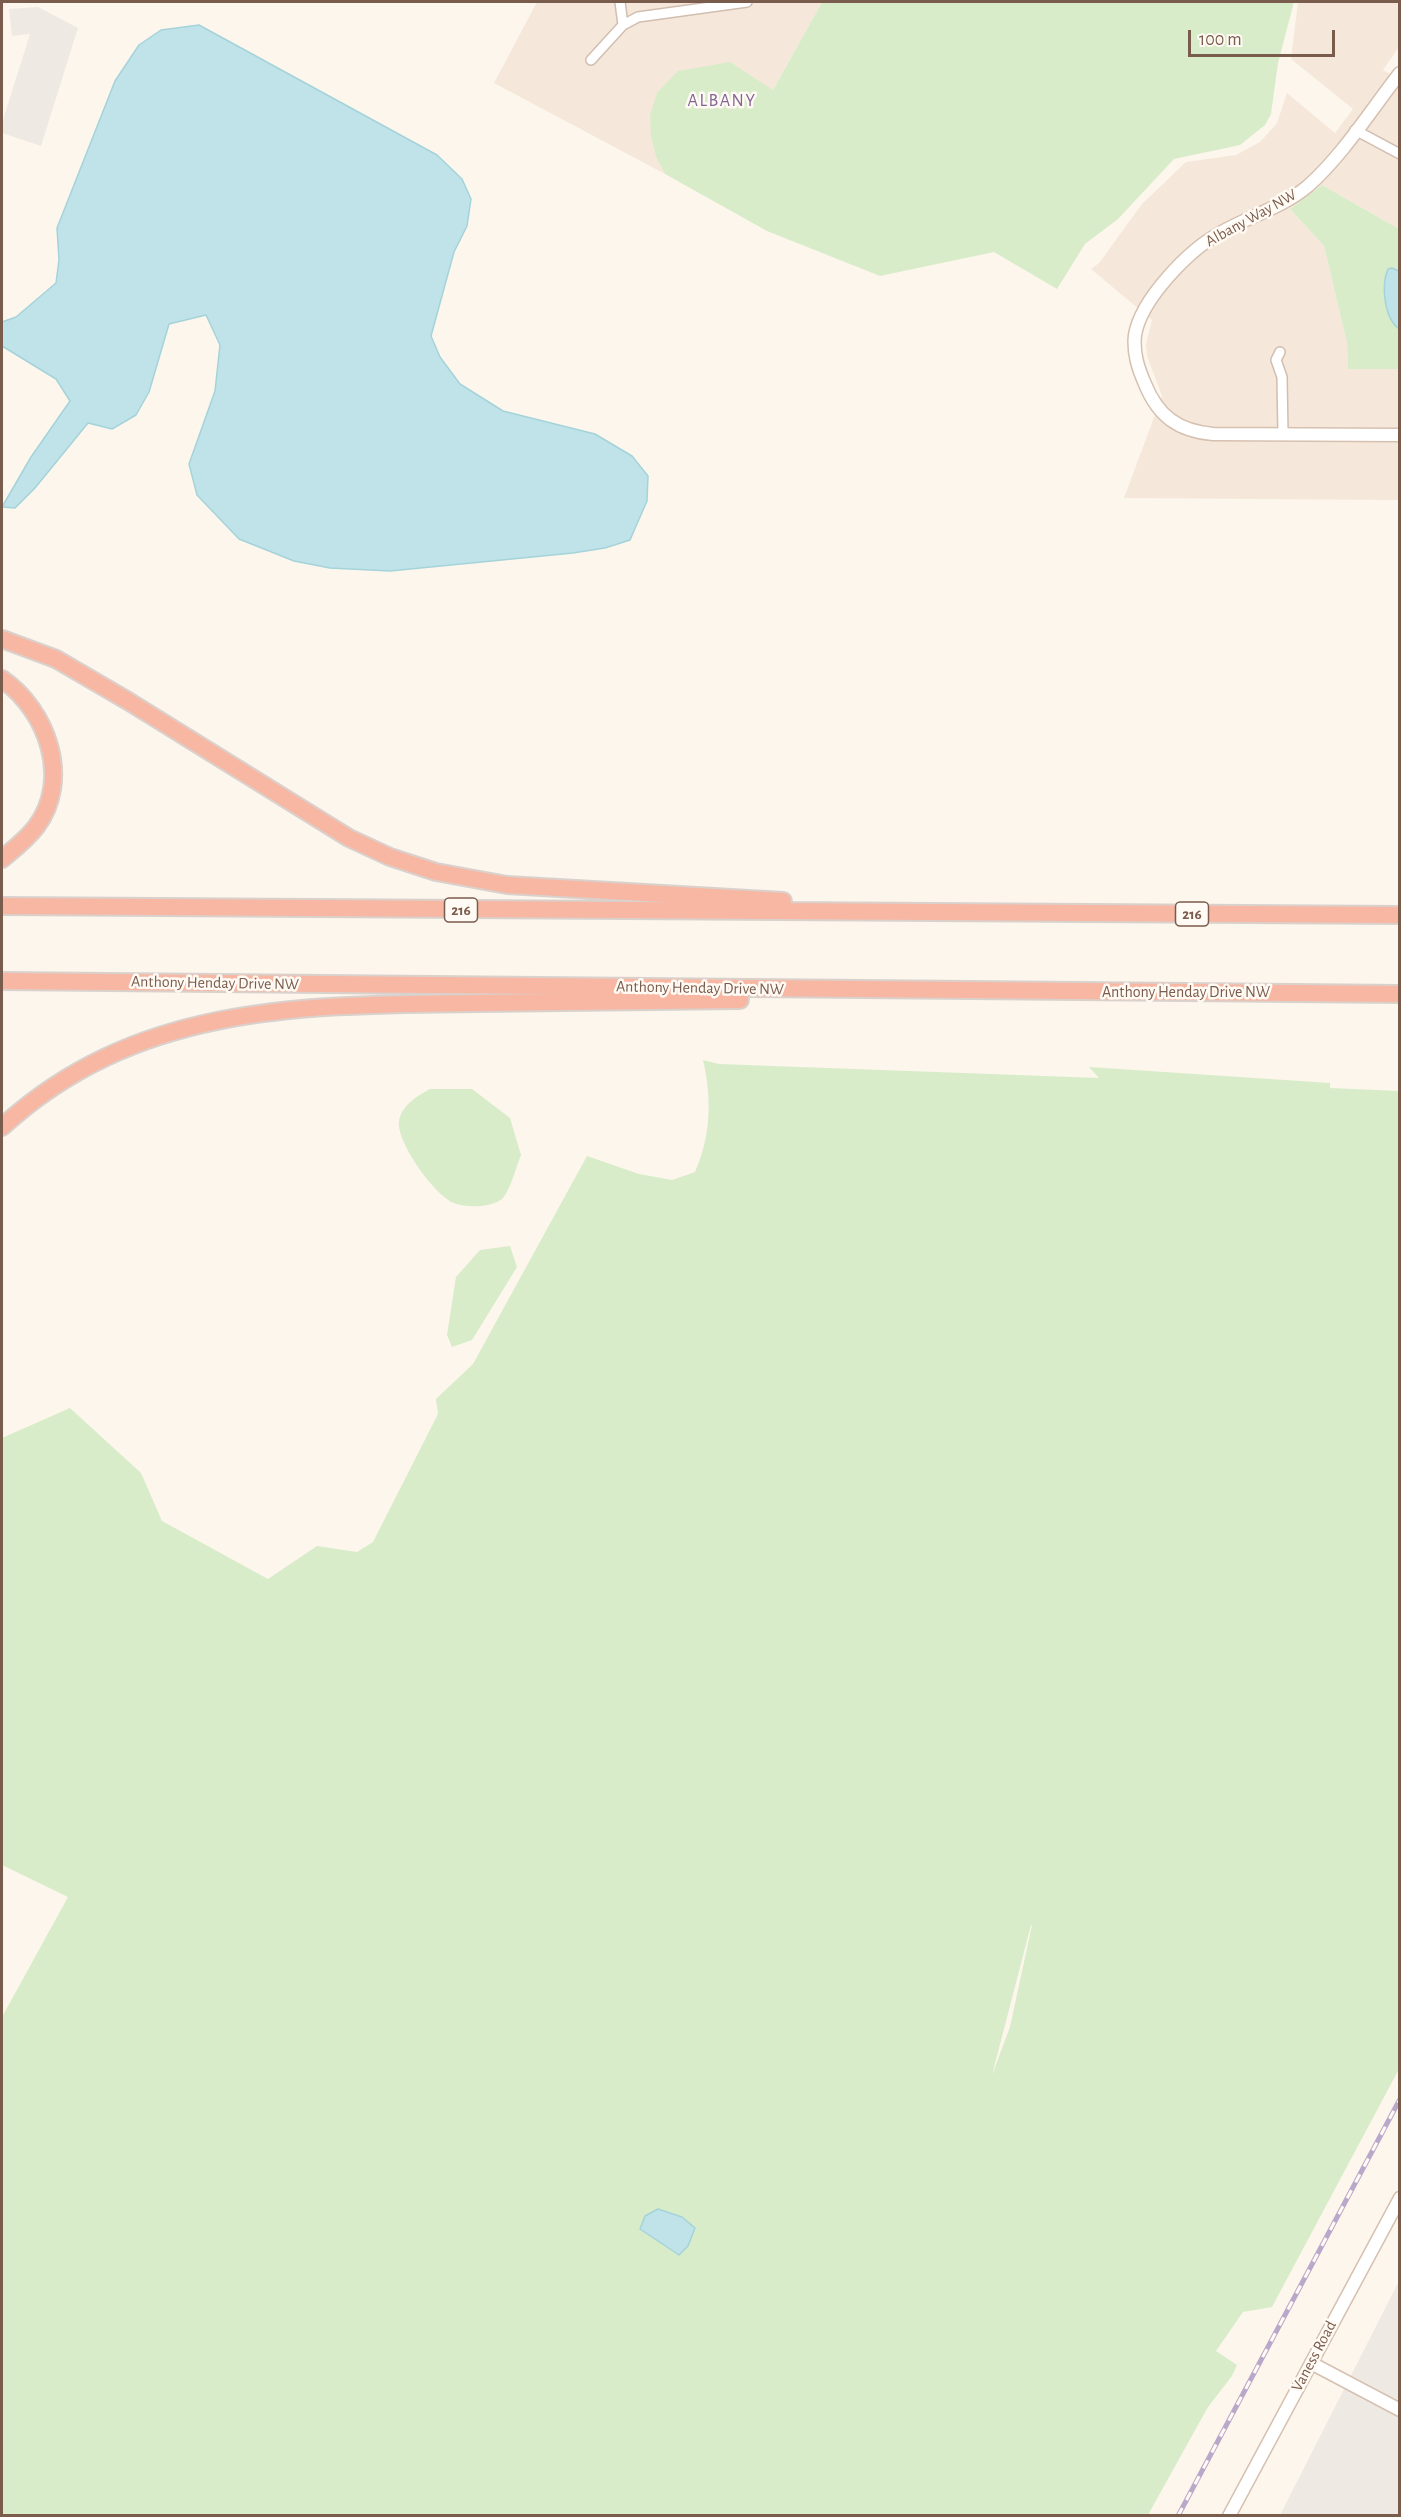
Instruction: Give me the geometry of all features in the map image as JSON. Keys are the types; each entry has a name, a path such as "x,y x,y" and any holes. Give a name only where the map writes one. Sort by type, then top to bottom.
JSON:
{"highway":[{"path":"2,639 47,655 77,671 349,838 390,857 436,872 507,885 808,903 921,913"},
{"path":"2,680 18,690 30,706 52,756 53,774 46,807 37,826 2,859"},
{"name":"216","path":"2,906 1400,915"},
{"name":"Anthony Henday Drive NW","path":"2,981 1400,994"},
{"path":"2,986 89,982"},
{"path":"2,1127 49,1089 114,1052 149,1038 236,1016 338,1005 824,999 899,991"}],"street":[{"path":"620,2 623,26"},
{"path":"591,60 623,26 638,18 657,13 747,2"},
{"name":"Albany Way NW","path":"1400,73 1323,170 1298,193 1275,208 1220,232 1198,248 1158,292 1142,315 1137,329 1135,351 1140,372 1159,410 1176,425 1188,430 1213,434 1400,435"},
{"path":"1355,130 1400,154"},
{"path":"1280,352 1276,360 1282,377 1283,434"},
{"name":"Vaness Road","path":"1229,2516 1400,2198"},
{"path":"1311,2362 1400,2410"}],"shaded area":[{"path":"537,2 822,2 773,90 650,115 656,157 665,174 494,83"},
{"path":"1298,2 1399,2 1399,47 1383,70 1399,79 1399,229 1322,185 1290,209 1324,246 1347,343 1348,369 1399,369 1399,500 1124,498 1162,396 1147,356 1146,344 1152,320 1091,269 1099,263 1142,204 1186,162 1236,155 1260,142 1277,123 1287,93 1335,133 1353,109 1291,59"},
{"path":"38,7 78,28 41,146 2,133 2,123 30,34 12,36 9,9"},
{"path":"1399,2281 1399,2515 1280,2515"}],"green space":[{"path":"822,2 1294,2 1278,63 1271,114 1265,125 1240,145 1174,159 1118,219 1085,244 1057,289 994,252 880,276 767,231 665,174 656,157 651,136 650,115 657,93 678,71 730,62 773,90"},
{"path":"1322,185 1399,229 1399,369 1348,369 1347,343 1324,246 1290,209"},
{"path":"703,1060 719,1064 1099,1078 1089,1067 1330,1083 1330,1088 1399,1091 1399,2069 1272,2307 1243,2312 1216,2351 1237,2365 1232,2376 1208,2407 1148,2515 2,2515 2,2017 68,1897 2,1865 2,1438 70,1408 141,1473 162,1521 268,1579 317,1546 357,1552 373,1542 438,1414 436,1399 473,1364 587,1156 639,1174 672,1180 695,1172 707,1131 709,1103","holes":["1032,1925 1010,2027 992,2075"]},
{"path":"430,1089 472,1089 510,1118 521,1155 503,1198 493,1204 479,1206 454,1203 427,1180 418,1167 404,1142 399,1121 403,1110"},
{"path":"510,1246 517,1267 472,1340 452,1347 447,1335 456,1277 480,1250"}],"water":[{"path":"199,25 437,155 462,179 471,199 467,226 454,252 431,336 440,357 460,384 503,411 595,434 632,456 648,476 647,501 630,540 605,548 573,553 390,571 330,568 294,561 239,539 197,495 189,464 215,391 220,345 206,315 169,324 149,392 136,415 112,429 88,423 35,488 15,508 2,507 31,457 70,401 56,379 2,346 2,322 16,317 56,283 59,260 57,228 115,81 139,45 161,30"},
{"path":"1388,269 1399,271 1399,329 1390,317 1385,301 1386,276"},
{"path":"658,2209 682,2217 695,2228 688,2246 679,2255 640,2229 645,2216"}],"railway":[{"path":"1178,2516 1400,2099"}],"district":[{"name":"ALBANY","path":"722,101"}]}
